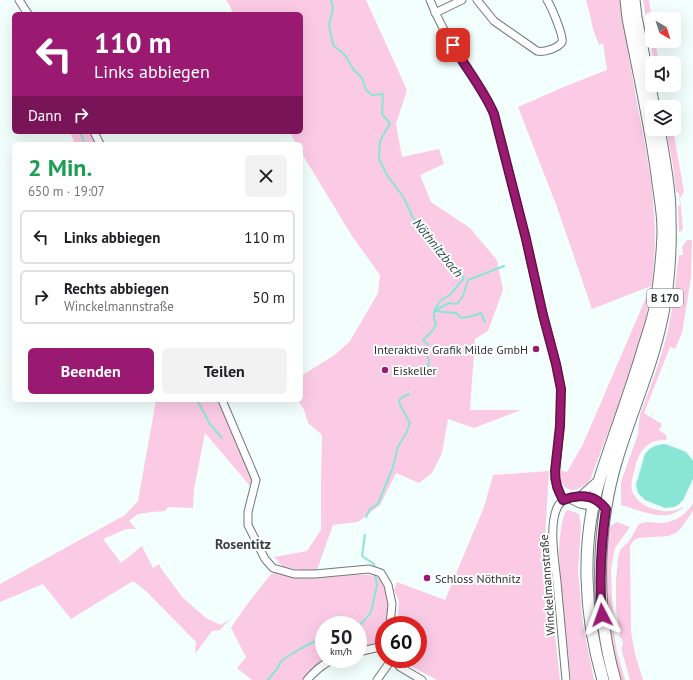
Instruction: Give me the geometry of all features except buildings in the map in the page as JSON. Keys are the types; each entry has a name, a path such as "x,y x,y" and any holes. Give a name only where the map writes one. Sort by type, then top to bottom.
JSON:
{"main road":[{"name":"B 170","path":"603,680 594,642 588,598 588,557 591,521 600,477 636,373 657,299 663,228 655,161 628,18 626,0"},
{"path":"634,0 653,100"},
{"name":"B 170","path":"615,680 606,639 601,604 602,543 610,484 616,460 651,359 662,319 667,290 671,252 669,196 660,136"}],"street":[{"path":"19,0 27,12"},
{"path":"430,0 459,56 486,98 494,114 526,239 561,389 560,426 555,478 557,488 567,500 594,503"},
{"path":"436,13 462,0"},
{"path":"477,0 494,21 537,51 541,52 558,47 562,43 563,39 547,0"},
{"path":"223,402 256,480 248,512 248,525 265,559 273,568 294,574 315,574 369,569 381,573 388,585 392,604 391,616"},
{"path":"567,500 580,496 600,477"},
{"path":"580,496 606,509"},
{"name":"Winckelmannstraße","path":"566,680 553,540 555,515 558,507 567,500"},
{"path":"307,680 318,668"},
{"path":"377,680 386,668"},
{"path":"402,668 422,680"}],"shaded area":[{"path":"226,0 366,0 407,90 396,124 402,157 439,149 444,164 420,175 431,202 470,228 497,260 503,290 488,331 475,339 470,410 521,410 474,428 448,419 442,453 432,473 419,483 396,473 380,505 358,522 333,525 317,570 307,571 283,567 274,557 307,551 321,530 322,435 308,423 304,410 299,402 303,402 303,375 336,354 350,341 378,293 380,275 352,236 303,155 303,142 295,142 291,134 303,134 303,12 232,12"},
{"path":"586,0 621,0 631,71 653,197 655,248 652,286 645,323 620,401 590,480 579,489 570,490 563,485 560,470 567,472 583,444 651,286 592,309 557,207 518,107 607,70 603,43 599,45 593,29"},
{"path":"643,0 649,0 651,12 645,12"},
{"path":"651,48 656,48 658,56 653,56"},
{"path":"71,134 91,134 95,142 74,142"},
{"path":"667,136 674,136 684,192 680,198 683,228 682,231 679,232 679,193 676,192"},
{"path":"687,240 692,240 691,278 682,333 675,349 670,347 644,413 662,424 659,430 666,435 667,438 666,440 653,442 640,454 632,482 632,490 635,497 647,506 658,510 668,511 683,508 670,515 657,515 621,505 621,482 638,434 640,415 665,342 679,255 683,255 682,247"},
{"path":"156,402 219,402 253,478 250,486 205,433 194,489 193,508 168,507 165,511 138,514 129,521 136,529 126,529 103,539 121,563 142,546 153,568 159,564 183,598 206,618 221,625 230,619 220,630 212,631 195,654 196,642 146,591 133,581 71,619 43,584 0,602 0,584 125,515 138,501"},
{"path":"663,444 686,452 693,461 693,479 683,500 674,507 665,508 645,500 638,493 636,485 645,454 652,447"},
{"path":"549,471 545,539 560,680 437,680 414,668 427,668 427,616 398,616 399,601 394,590 397,582 445,600 484,507 493,475"},
{"path":"693,503 693,511 676,533 668,536 639,538 634,540 630,546 631,631 635,654 643,680 630,680 621,648 623,645 622,639 620,638 616,608 616,581 620,550 630,540 638,525 641,523 670,522 683,515"},
{"path":"567,510 579,514 581,527 578,571 583,625 594,680 571,680 559,555 563,518"},
{"path":"617,522 630,527 615,548 611,569 614,633 617,652 625,680 620,680 614,654 605,588 606,550 610,526"},
{"path":"278,572 299,578 370,575 381,578 387,595 388,616 375,616 375,644 367,647 367,616 315,616 315,668 319,668 305,680 252,680 237,668 246,657 231,628 245,607 271,574"}],"waterway":[{"name":"Nöthnitzbach","path":"331,0 333,9 329,25 333,45 345,55 353,69 362,78 366,90 372,95 383,94 382,114 390,123 380,141 379,159 387,175 404,198 413,218 449,258 450,267 459,270 464,278 450,295 440,301 434,311"},
{"path":"81,134 84,142"},
{"path":"436,310 449,303 457,304 463,296 468,280 504,266"},
{"name":"Nöthnitzbach","path":"413,377 428,370 429,359 424,352 428,345 423,340 433,330 436,324 434,311 456,313 461,318 481,313 485,322"},
{"name":"Nöthnitzbach","path":"366,517 370,509 378,504 393,467 398,446 406,434 410,423 400,405 399,400 409,394"},
{"path":"198,402 210,424 222,438"},
{"name":"Nöthnitzbach","path":"365,535 362,556 374,564 375,569"},
{"name":"Nöthnitzbach","path":"367,617 371,612 377,585 375,574"},
{"name":"Nöthnitzbach","path":"268,680 277,669 281,661 315,641"}],"place":[{"name":"Interaktive Grafik Milde GmbH","path":"536,349"},
{"name":"Eiskeller","path":"385,370"},
{"name":"Schloss Nöthnitz","path":"427,578"}],"district":[{"name":"Rosentitz","path":"243,544"}],"route":[{"path":"453,45 486,98 494,114 556,364 561,389 561,412 555,483 563,500 578,496 586,497 595,499 606,509 601,563 602,615"}]}
